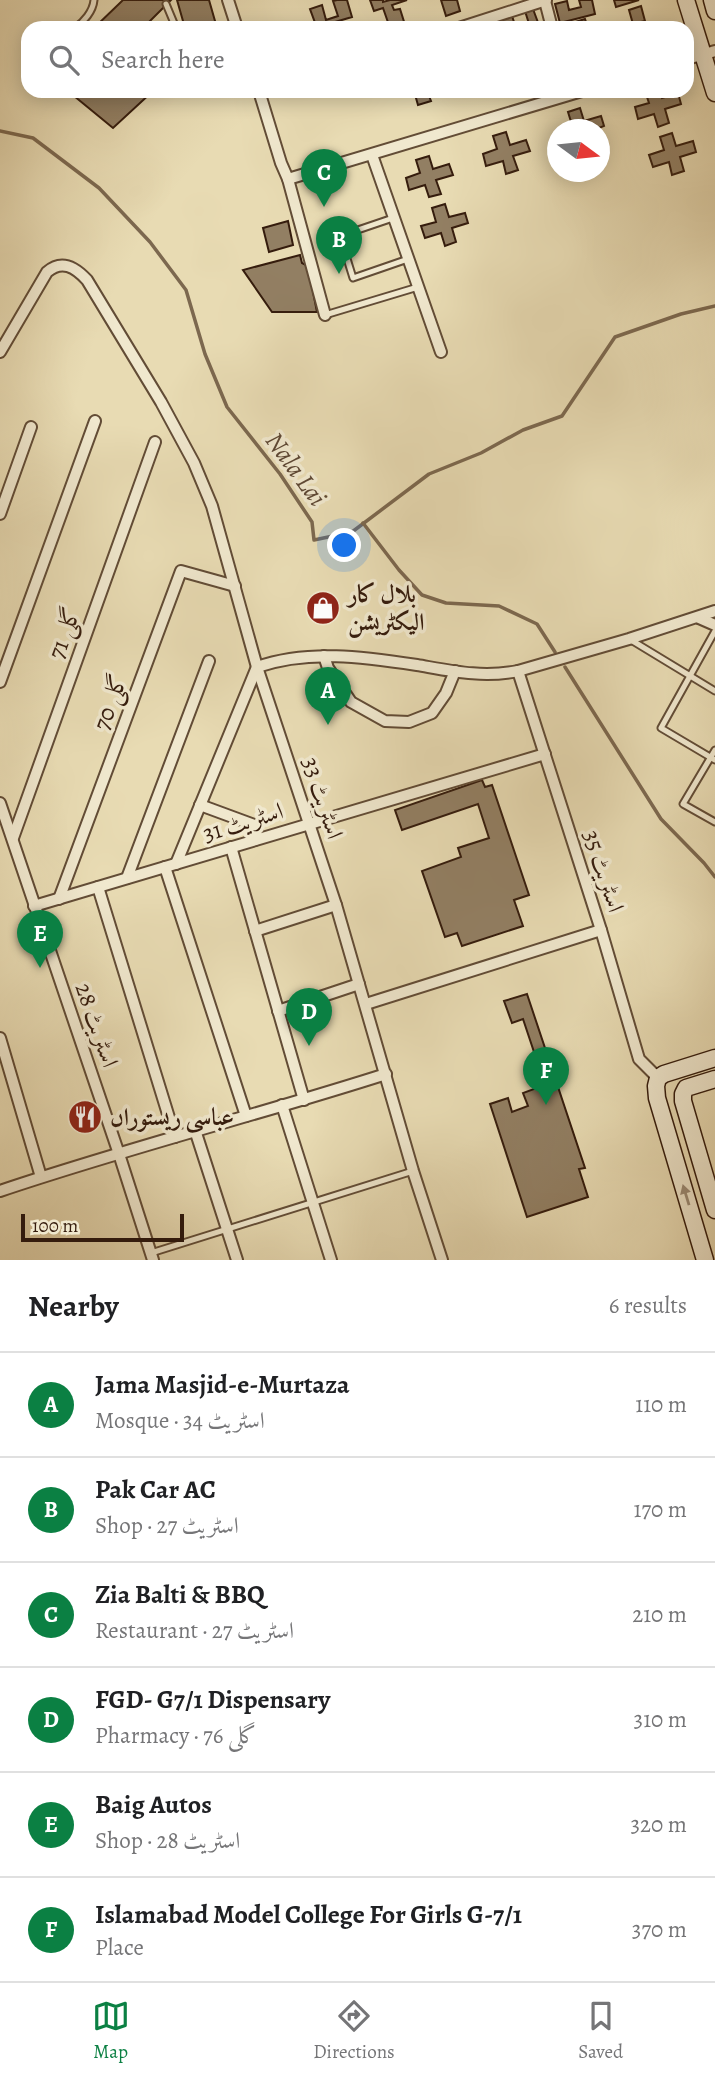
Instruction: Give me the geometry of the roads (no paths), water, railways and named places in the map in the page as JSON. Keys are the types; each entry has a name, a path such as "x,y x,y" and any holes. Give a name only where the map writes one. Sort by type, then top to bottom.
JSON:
{"street":[{"path":"228,0 235,21"},
{"path":"481,21 546,0 550,21"},
{"path":"687,0 709,53 715,93"},
{"path":"712,0 715,11"},
{"path":"261,98 288,179 325,315"},
{"path":"288,179 552,98"},
{"path":"372,155 440,352"},
{"name":"اسٹریٹ 33","path":"0,352 47,272 61,264 78,270 136,358 194,463 212,506 257,667 336,905 413,1171 442,1260"},
{"path":"0,682 95,421"},
{"path":"0,514 31,427"},
{"name":"گلی 71","path":"13,838 155,442"},
{"name":"گلی 70","path":"59,899 181,571 234,586"},
{"path":"246,1116 171,865 200,805 257,667 277,660 324,656 390,662 471,675 499,675 629,639 715,611"},
{"path":"699,618 715,625"},
{"path":"324,656 328,668 351,702 385,721 409,722 432,713 446,693 455,671"},
{"path":"127,878 209,661"},
{"name":"اسٹریٹ 35","path":"517,671 601,930 639,1059 661,1076"},
{"name":"اسٹریٹ 31","path":"34,906 545,754"},
{"name":"اسٹریٹ 28","path":"0,803 120,1154 152,1257"},
{"path":"200,805 257,826 255,840"},
{"path":"232,847 304,1100"},
{"path":"98,887 175,1137"},
{"path":"255,931 336,905"},
{"path":"366,1004 601,930"},
{"path":"278,1012 359,985"},
{"path":"0,1038 41,1177"},
{"path":"705,1260 657,1098 656,1086 661,1076 715,1058"},
{"path":"0,1191 386,1074"},
{"path":"715,1079 686,1088 683,1094 715,1210"},
{"path":"282,1105 331,1260"},
{"path":"195,1130 237,1260"}],"lane":[{"path":"83,21 94,5 94,0"},
{"path":"166,5 173,21"},
{"path":"394,218 340,236 354,278 408,259"},
{"path":"325,315 418,287"},
{"path":"713,759 661,728 715,631"},
{"path":"629,639 715,691"},
{"path":"715,750 713,759 683,804 715,822"},
{"path":"152,1257 227,1229 413,1171"}],"waterway":[{"name":"Nala Lai","path":"0,131 33,138 99,188 150,242 186,290 205,354 227,407 280,474 312,522 314,540 352,532 429,474 481,453 523,430 562,416 615,337 681,314 715,306"},
{"path":"363,523 422,595 446,603 499,606 537,624 555,652"},
{"path":"565,667 661,819 715,877"}],"place":[{"name":"Zia Balti & BBQ","path":"324,207"},
{"name":"Pak Car AC","path":"339,274"},
{"name":"بلال کار الیکٹریشن","path":"323,608"},
{"name":"Jama Masjid-e-Murtaza","path":"328,725"},
{"name":"Baig Autos","path":"40,968"},
{"name":"FGD- G7/1 Dispensary","path":"309,1046"},
{"name":"Islamabad Model College For Girls G-7/1","path":"546,1105"},
{"name":"عباسی ریستوراں","path":"85,1117"}]}
